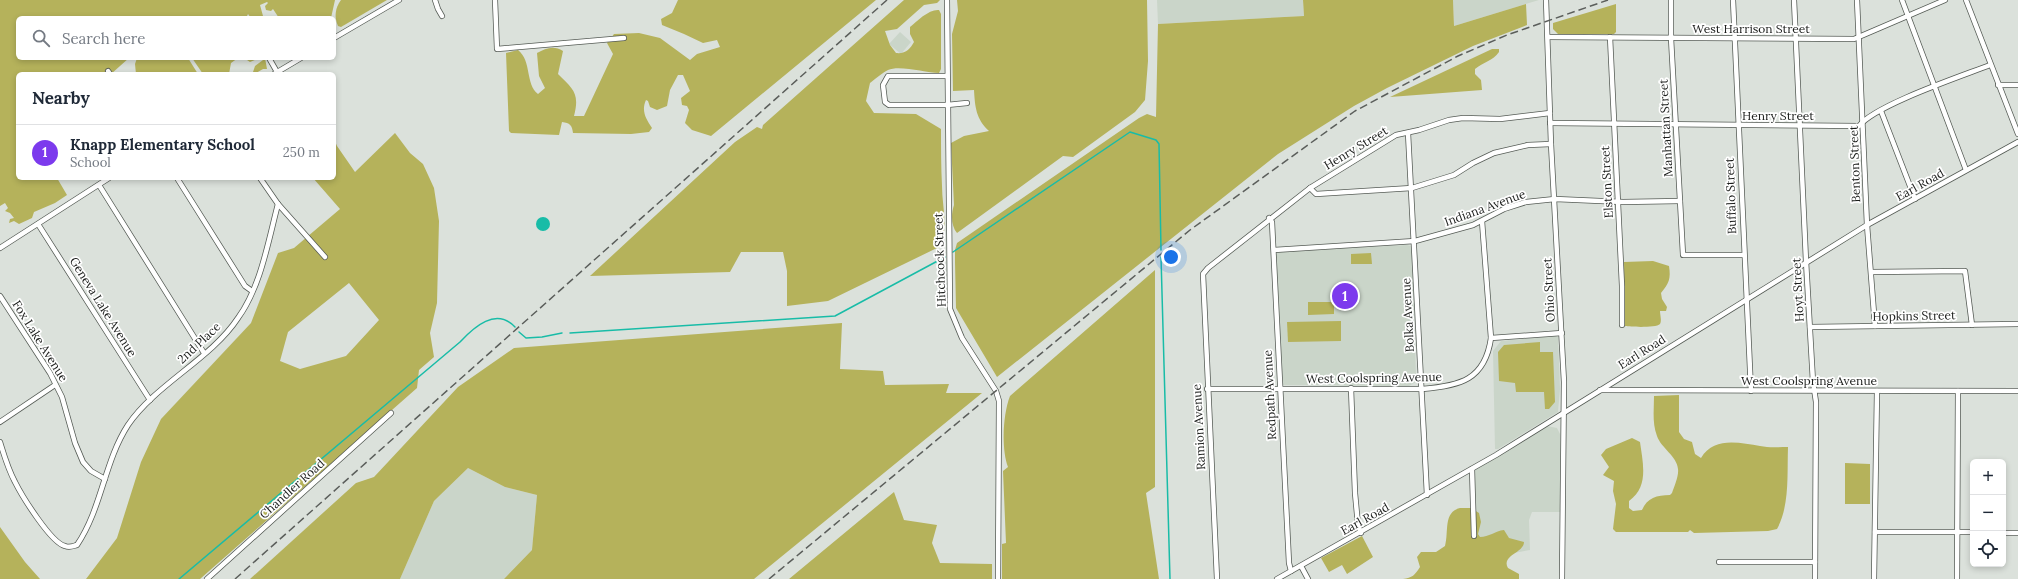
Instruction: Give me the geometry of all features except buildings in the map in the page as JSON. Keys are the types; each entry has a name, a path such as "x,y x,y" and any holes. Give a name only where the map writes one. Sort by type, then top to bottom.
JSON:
{"street":[{"path":"336,37 399,0"},
{"path":"435,0 442,16"},
{"path":"495,0 496,49 624,38"},
{"name":"Hitchcock Street","path":"947,0 950,309 962,338 996,391 999,401 998,579"},
{"name":"Ohio Street","path":"1546,0 1551,144 1562,333 1564,413 1562,579"},
{"name":"Manhattan Street","path":"1671,0 1675,124 1683,255 1744,255"},
{"name":"Buffalo Street","path":"1733,0 1751,390"},
{"name":"Hoyt Street","path":"1794,0 1806,261 1816,402 1815,579"},
{"name":"Benton Street","path":"1857,0 1867,225 1872,272 1875,326"},
{"path":"1902,0 1966,170"},
{"name":"West Harrison Street","path":"1548,37 1854,39 1945,0"},
{"path":"1966,0 2018,134"},
{"name":"Elston Street","path":"1610,37 1622,286 1622,325"},
{"path":"270,60 276,72"},
{"path":"278,72 298,60"},
{"name":"Henry Street","path":"1550,123 1859,126 1863,121 1881,110 1990,65"},
{"path":"947,76 891,76 886,78 883,85 885,102 888,105 947,105 967,103"},
{"path":"1998,85 2018,85"},
{"path":"1881,110 1915,199"},
{"name":"Henry Street","path":"1203,274 1208,268 1269,218 1310,188 1396,135 1408,133 1449,120 1463,118 1500,119 1550,113"},
{"name":"Bolka Avenue","path":"1408,133 1415,241 1426,495"},
{"name":"Earl Road","path":"1277,579 1361,533 1472,469 1806,261 1867,225 2018,142"},
{"path":"1310,188 1316,194 1412,188 1454,175 1473,163 1494,153 1528,145 1551,144"},
{"path":"0,248 107,180"},
{"path":"178,180 245,286 252,291"},
{"path":"261,180 278,204 325,257"},
{"path":"99,185 204,353"},
{"name":"Indiana Avenue","path":"1274,250 1415,241 1482,221 1518,204 1555,199 1680,201"},
{"name":"2nd Place","path":"0,442 9,469 25,500 47,530 64,546 73,546 80,540 92,516 124,432 134,416 150,400 221,338 239,318 252,291 278,204"},
{"name":"Redpath Avenue","path":"1269,218 1272,222 1274,250 1279,389 1288,556 1291,571"},
{"name":"West Coolspring Avenue","path":"1207,389 1422,389 1457,384 1475,375 1485,362 1490,350 1492,338 1482,221"},
{"name":"Geneva Lake Avenue","path":"38,224 150,400"},
{"path":"1872,272 1965,271 1972,325"},
{"name":"Ramion Avenue","path":"1203,274 1207,389 1217,579"},
{"name":"Fox Lake Avenue","path":"0,296 50,373 62,397 75,443 83,462 91,471 105,479"},
{"name":"Hopkins Street","path":"1810,327 2018,324"},
{"path":"1492,338 1562,333"},
{"path":"0,422 55,385"},
{"path":"1351,388 1355,492 1358,525 1361,533"},
{"name":"West Coolspring Avenue","path":"1600,390 2018,391"},
{"path":"1874,579 1877,391"},
{"path":"1957,579 1958,391"},
{"name":"Chandler Road","path":"207,579 391,413"},
{"path":"1472,469 1474,536"},
{"path":"1875,532 1970,532"},
{"path":"2006,532 2018,533"},
{"path":"1719,562 1815,562"},
{"path":"1301,566 1308,579"}],"shaded area":[{"path":"0,0 335,0 331,16 278,16 273,9 271,11 266,10 265,6 268,3 267,2 260,5 263,16 250,16 248,14 247,16 16,16 16,60 127,60 113,72 16,72 16,180 58,180 67,195 55,203 34,212 32,218 19,224 14,221 9,223 10,219 14,218 10,213 5,211 8,208 5,203 0,206"},
{"path":"341,0 387,0 341,27 338,26 337,23 336,9"},
{"path":"678,0 876,0 711,136 692,130 685,123 689,110 687,106 682,105 681,98 690,91 683,75 678,75 670,90 667,106 657,110 650,107 648,101 646,100 644,111 652,128 649,132 631,134 573,133 570,125 562,122 559,135 511,133 509,131 506,53 518,50 522,55 527,66 531,84 538,94 545,88 539,76 537,53 550,48 556,48 563,51 558,74 568,84 576,97 574,116 584,116 613,54 607,43 614,34 639,33 660,38 690,60 697,54 720,47 717,40 703,43 662,25 661,19 672,13"},
{"path":"904,0 940,0 937,3 924,5 897,29 885,31 890,45 896,53 902,53 907,50 914,42 910,34 910,27 927,13 939,10 941,14 941,69 939,73 899,68 888,70 870,83 866,101 874,113 916,114 941,129 944,232 939,247 828,301 787,306 787,271 783,252 741,252 730,272 590,276 735,142 757,127 762,129 763,125"},
{"path":"957,0 1147,0 1148,61 1145,100 1135,112 1073,157 1063,156 957,233 952,220 954,205 951,143 964,136 989,131 981,122 977,112 974,90 953,91 952,34 958,11"},
{"path":"1157,0 1303,0 1304,16 1158,24"},
{"path":"1303,0 1453,0 1454,26 1526,4 1527,25 1473,46 1387,88 1354,106 1278,154 997,377 956,308 955,250 957,243 1139,118 1147,114 1156,117 1158,24 1304,16"},
{"path":"1453,0 1539,0 1454,26"},
{"path":"1616,4 1616,32 1614,34 1558,34 1553,29 1553,23"},
{"path":"900,32 911,42 901,54 889,44"},
{"path":"1492,49 1499,49 1497,55 1475,69 1475,74 1481,80 1482,90 1390,97"},
{"path":"136,60 189,60 197,72 136,72"},
{"path":"193,60 235,60 231,63 229,72 202,72"},
{"path":"265,60 267,69 253,72 255,66"},
{"path":"395,133 410,153 423,164 434,188 439,221 437,303 430,333 434,357 419,370 417,388 200,579 86,579 117,538 141,462 161,419 251,323 278,253 294,248 340,209 315,180 336,180 336,144 355,172","holes":["349,283 379,320 346,356 300,369 280,361 288,332"]},
{"path":"543,217 548,219 550,224 548,229 543,231 538,229 536,224 538,219"},
{"path":"1411,246 1412,250 1416,375 1418,376 1416,382 1409,386 1283,385 1275,256 1277,253 1280,251"},
{"path":"1371,253 1372,264 1351,264 1351,254"},
{"path":"1653,261 1669,266 1669,281 1661,293 1662,299 1667,307 1666,311 1660,311 1661,321 1658,325 1643,327 1625,326 1624,262"},
{"path":"1155,270 1155,487 1146,493 1159,579 1002,579 1002,544 1006,543 1003,471 1008,467 1004,450 1004,421 1010,396"},
{"path":"1308,302 1334,302 1334,314 1308,315"},
{"path":"1341,321 1341,341 1288,342 1287,322"},
{"path":"842,323 840,369 883,371 885,385 949,384 946,393 982,393 754,579 504,579 532,550 537,495 505,487 468,468 434,501 400,579 250,579 356,483 374,477 458,387 514,348"},
{"path":"1555,336 1558,337 1560,389 1558,412 1498,449 1495,449 1493,351 1501,341"},
{"path":"1540,342 1540,352 1553,352 1555,402 1549,409 1545,409 1544,392 1516,392 1515,383 1499,381 1498,352 1504,345"},
{"path":"1679,395 1679,432 1684,439 1692,442 1695,454 1701,458 1706,451 1713,446 1720,444 1736,443 1767,447 1788,447 1786,500 1777,529 1768,531 1694,533 1690,530 1688,532 1616,532 1613,529 1616,504 1613,491 1614,481 1603,475 1609,467 1601,455 1606,449 1632,438 1640,442 1643,474 1640,489 1629,501 1629,508 1633,511 1642,510 1644,506 1653,498 1670,495 1678,475 1678,469 1675,460 1659,440 1655,431 1654,396"},
{"path":"1547,426 1557,428 1560,434 1561,512 1532,512 1529,520 1530,550 1475,560 1473,471"},
{"path":"1845,463 1870,464 1870,504 1845,504"},
{"path":"468,468 505,487 537,495 532,550 504,579 400,579 434,501"},
{"path":"894,492 904,520 937,525 932,543 940,563 992,564 992,579 789,579"},
{"path":"1460,508 1471,508 1479,513 1481,522 1478,534 1480,537 1504,530 1509,538 1524,542 1521,549 1510,557 1507,564 1508,568 1519,574 1519,579 1403,579 1411,577 1420,567 1417,557 1421,552 1436,552 1445,546 1449,518 1455,510"},
{"path":"0,527 25,562 40,579 0,579"},
{"path":"1362,536 1373,557 1347,574 1342,565 1329,572 1321,558"}],"waterway":[{"path":"953,252 1130,132 1156,140 1159,144 1161,250"},
{"path":"570,333 835,316 945,257"},
{"path":"1161,257 1170,579"},
{"path":"179,579 479,325 486,321 500,319 508,321 515,327"},
{"path":"519,332 526,338 542,337 562,333"}],"railway":[{"path":"235,579 887,0"},
{"path":"769,579 1190,230 1355,111 1458,56 1507,35 1608,0"}],"place":[{"name":"Knapp Elementary School","path":"1345,296"}]}
